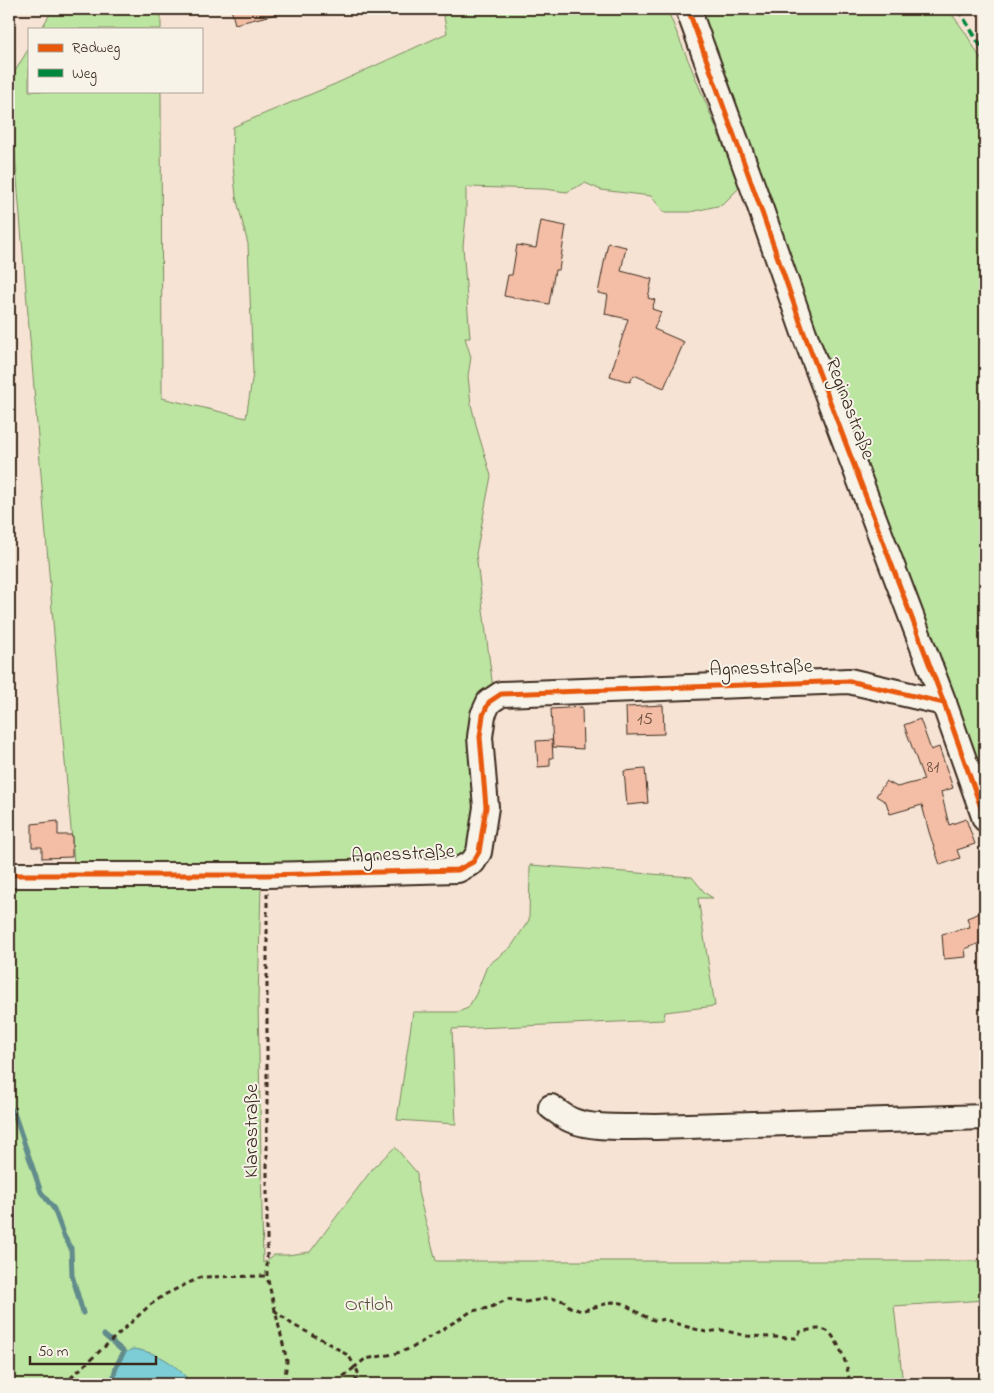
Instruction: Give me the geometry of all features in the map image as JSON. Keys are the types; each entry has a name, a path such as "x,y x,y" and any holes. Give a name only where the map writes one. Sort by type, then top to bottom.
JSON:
{"street":[{"name":"Reginastraße","path":"688,9 804,333 944,704 985,819"},
{"name":"Agnesstraße","path":"9,874 267,875 458,870 473,862 479,852 486,807 480,737 483,714 489,702 501,694 849,681 944,704"},
{"path":"551,1107 569,1120 588,1125 619,1126 985,1117"}],"path":[{"path":"64,1384 150,1305 166,1294 201,1277 267,1276"},
{"path":"338,1384 344,1376 365,1360 412,1348 472,1311 488,1308 508,1299 526,1302 550,1298 564,1301 570,1307 581,1311 612,1302 622,1303 644,1316 656,1320 664,1318 706,1332 722,1330 747,1336 796,1338 800,1332 815,1329 827,1331 841,1351 850,1378 849,1384"},
{"path":"274,1310 293,1326 323,1340 349,1356 358,1372 355,1384"}],"green space":[{"path":"53,9 161,9 161,28 42,28"},
{"path":"438,9 667,9 736,176 739,188 722,205 690,212 664,212 651,196 601,190 585,183 567,192 544,189 466,187 466,217 463,246 470,338 465,338 471,357 468,376 471,404 491,476 476,554 495,704 481,708 483,841 449,863 74,863 9,81 28,50 28,92 161,92 162,398 246,418 253,373 248,244 236,197 232,156 233,127 335,84 447,33 444,17"},
{"path":"689,9 948,9 965,32 985,66 985,810"},
{"path":"530,865 692,877 705,893 713,898 698,898 715,1006 665,1012 664,1020 452,1029 456,1124 397,1120 413,1012 458,1012 468,1008 476,994 487,966 511,947 529,920"},
{"name":"Ortloh","path":"9,884 261,886 258,1001 263,1263 274,1255 310,1252 373,1168 395,1147 417,1173 418,1192 436,1261 985,1261 985,1300 894,1306 903,1384 9,1384"}],"water":[{"path":"133,1349 151,1353 166,1360 192,1384 114,1384 114,1373 117,1363 123,1355"}],"building":[{"path":"231,9 276,9 276,14 235,24"},
{"path":"541,221 566,226 559,270 555,270 549,304 504,296 508,275 512,275 517,245 536,248"},
{"path":"608,243 626,247 621,271 652,279 648,298 655,300 652,309 661,312 654,329 684,342 664,388 634,375 630,382 610,376 628,319 605,314 608,295 598,293"},
{"path":"663,705 664,734 627,735 626,707"},
{"path":"582,707 583,749 553,747 551,709"},
{"path":"920,719 931,750 939,747 953,788 941,792 949,825 966,819 975,844 957,850 960,858 940,865 922,805 890,814 886,802 876,796 886,781 897,787 924,780 904,725"},
{"path":"552,740 553,758 550,758 550,766 538,767 536,741"},
{"path":"645,769 648,803 627,805 624,771"},
{"path":"58,821 58,835 72,835 72,857 42,858 42,847 32,847 32,824"},
{"path":"985,911 985,941 965,949 966,957 944,959 942,934 970,927 967,918"}],"waterway":[{"path":"9,1106 14,1113 41,1192 54,1209 64,1236 71,1248 72,1275 83,1313"},
{"path":"104,1335 124,1352 116,1367 114,1384"}],"marked path":[{"path":"958,9 985,53"}],"cycle path":[{"path":"688,9 804,333 944,703 985,819"},
{"path":"9,875 267,875 458,870 473,862 479,852 486,807 480,737 483,715 489,702 501,694 849,681 944,703"}]}
